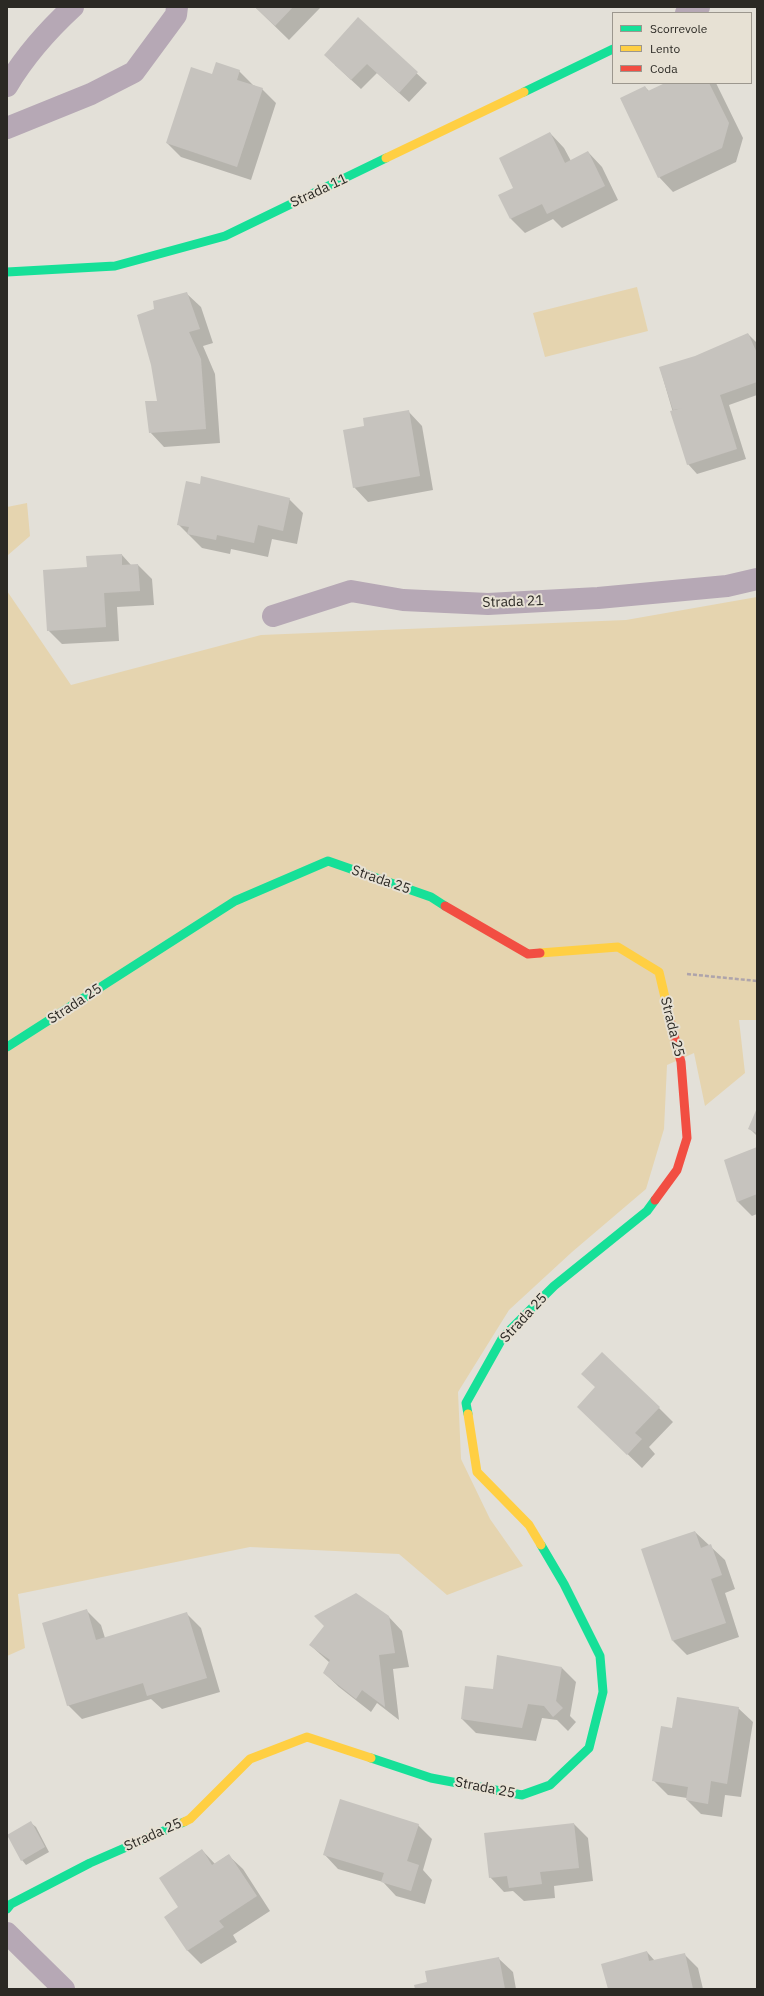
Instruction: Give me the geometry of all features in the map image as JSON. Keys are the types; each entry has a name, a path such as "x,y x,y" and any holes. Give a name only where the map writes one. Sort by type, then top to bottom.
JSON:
{"street":[{"path":"7,86 15,72 53,24 73,7"},
{"path":"7,128 91,94 134,72 176,15 177,7"},
{"path":"688,12 699,7"},
{"name":"Strada 11","path":"7,272 115,266 225,236 612,49"},
{"name":"Strada 21","path":"273,616 351,591 403,600 488,604 598,598 720,587 757,579"},
{"name":"Strada 25","path":"7,1047 235,901 328,861 431,897 528,954 618,947 659,972 681,1062 687,1138 677,1170 647,1211 554,1286 503,1337 466,1403 477,1472 529,1524 564,1584 600,1656 603,1692 589,1748 550,1786 522,1795 432,1778 307,1737 250,1758 190,1819 90,1863 11,1904 7,1909"},
{"path":"7,1934 64,1989"}],"path":[{"path":"659,972 757,981"}],"shaded area":[{"path":"637,287 648,331 545,357 533,313"},
{"path":"27,503 30,536 8,555 7,568 7,507"},
{"path":"7,591 71,685 261,635 626,620 757,597 757,1020 739,1020 745,1073 705,1106 694,1053 667,1065 664,1129 646,1189 572,1252 509,1310 458,1392 461,1459 490,1519 523,1566 447,1595 399,1554 250,1547 18,1594 25,1648 7,1656"}],"building":[{"path":"255,7 293,7 275,26"},
{"path":"358,17 418,72 399,93 367,64 351,80 324,55"},
{"path":"216,62 240,70 237,80 263,88 237,167 166,143 191,67 212,74"},
{"path":"663,84 710,84 729,123 722,148 658,178 620,98 645,86 648,91"},
{"path":"550,132 565,163 588,151 605,186 547,214 542,204 510,219 498,195 513,188 499,158"},
{"path":"187,292 200,329 189,332 201,359 206,429 149,433 145,401 157,401 151,365 137,315 154,309 153,301"},
{"path":"748,333 757,353 757,382 720,395 737,449 687,465 670,411 683,408 673,410 659,367 695,356"},
{"path":"409,410 420,476 353,488 343,430 364,426 363,418"},
{"path":"201,476 290,498 283,531 258,525 254,543 217,535 216,540 187,534 189,527 177,525 186,481 200,484"},
{"path":"122,554 122,565 138,564 140,591 104,593 106,627 47,631 43,570 87,567 86,556"},
{"path":"757,1108 757,1133 748,1129"},
{"path":"757,1147 757,1194 737,1202 724,1160"},
{"path":"602,1352 660,1407 635,1433 642,1439 627,1455 577,1407 595,1387 581,1374"},
{"path":"695,1531 701,1548 711,1544 722,1575 711,1579 726,1623 672,1641 641,1549"},
{"path":"356,1593 389,1616 395,1653 379,1655 385,1707 362,1690 356,1699 323,1673 330,1660 309,1645 324,1626 314,1616"},
{"path":"87,1609 96,1640 187,1612 207,1678 147,1696 143,1683 67,1706 42,1623"},
{"path":"497,1655 562,1667 556,1701 563,1708 553,1717 544,1706 528,1704 522,1728 461,1719 465,1686 493,1689"},
{"path":"677,1697 739,1707 727,1784 711,1781 708,1804 686,1800 688,1787 652,1781 661,1726 672,1728"},
{"path":"340,1799 419,1824 407,1861 419,1865 411,1891 381,1882 384,1873 323,1855"},
{"path":"31,1821 45,1847 21,1861 7,1835"},
{"path":"574,1823 579,1868 540,1872 542,1884 509,1888 507,1876 489,1878 484,1833"},
{"path":"202,1849 212,1865 229,1854 257,1896 219,1921 224,1927 187,1951 164,1917 178,1907 159,1878"},
{"path":"647,1951 649,1961 685,1953 693,1989 608,1989 601,1964"},
{"path":"499,1957 505,1989 415,1989 414,1985 427,1982 425,1971"}],"traffic: fast":[{"path":"524,92 612,49"},
{"path":"7,272 115,266 225,236 386,158"},
{"path":"7,1047 235,901 328,861 431,897 445,906"},
{"path":"468,1414 466,1403 503,1337 554,1286 647,1211 655,1200"},
{"path":"371,1758 431,1778 522,1795 550,1785 589,1748 603,1692 600,1656 564,1584 541,1545"},
{"path":"7,1909 11,1904 90,1863 184,1822"}],"traffic: slow":[{"path":"386,158 524,92"},
{"path":"540,953 618,947 659,972 671,1023"},
{"path":"468,1414 477,1472 529,1525 541,1545"},
{"path":"184,1822 190,1819 250,1759 307,1737 371,1758"}],"traffic: jam":[{"path":"445,906 528,954 540,953"},
{"path":"655,1200 677,1170 687,1138 681,1062 671,1023"}]}
